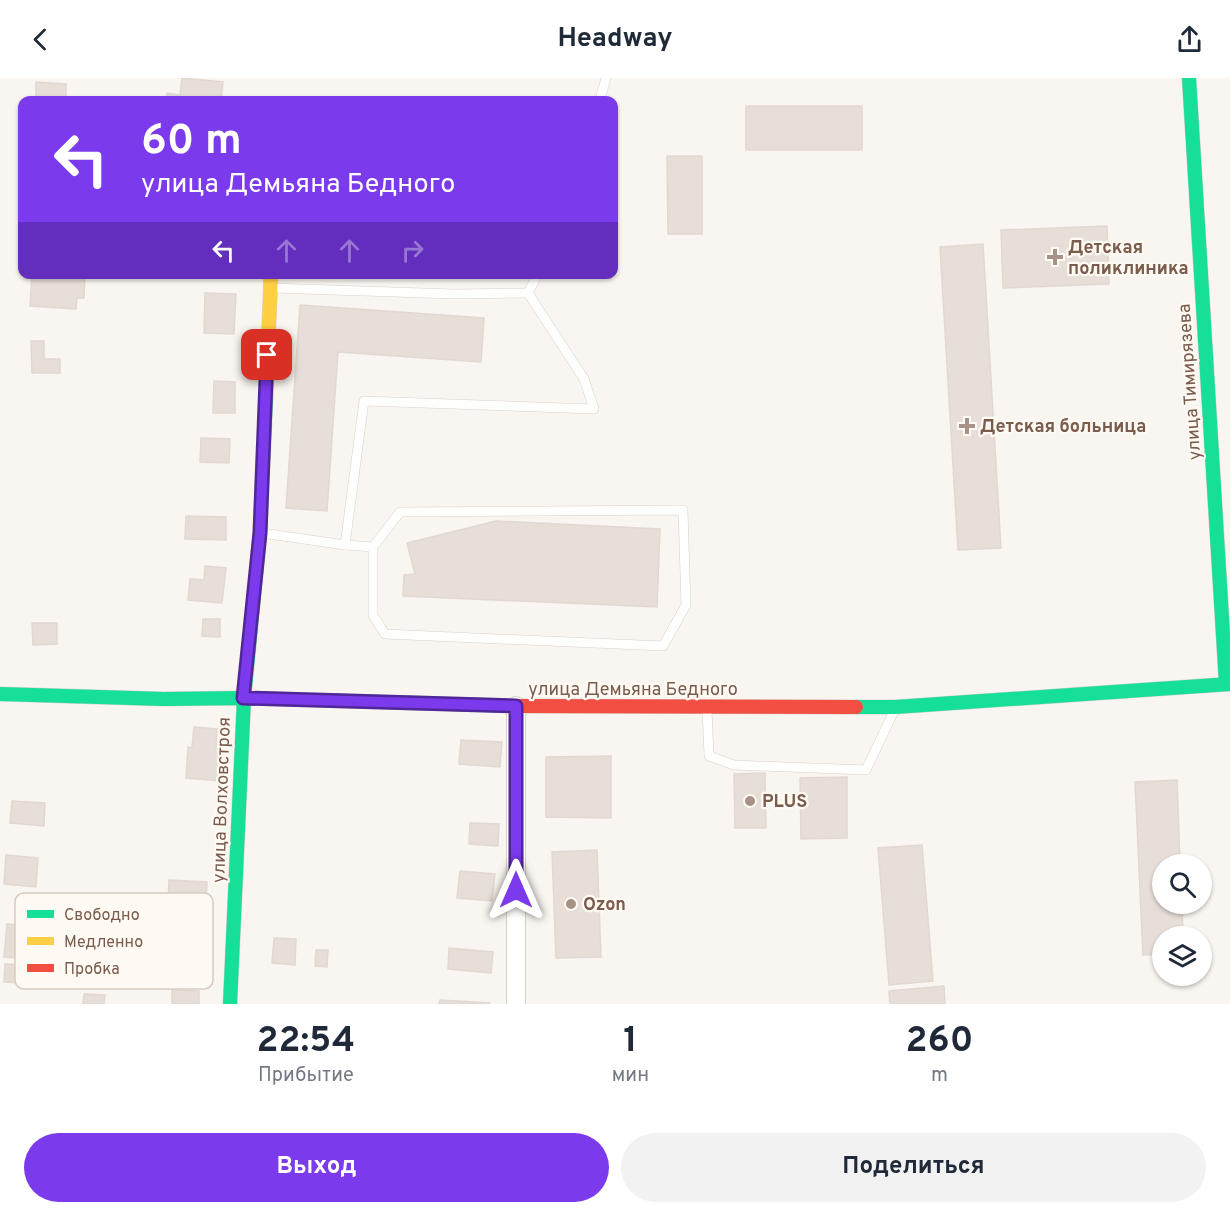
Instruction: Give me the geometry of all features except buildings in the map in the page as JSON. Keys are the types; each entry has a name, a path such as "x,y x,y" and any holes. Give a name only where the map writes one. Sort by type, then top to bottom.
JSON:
{"street":[{"name":"улица Тимирязева","path":"1189,78 1228,684"},
{"name":"улица Волховстроя","path":"230,1004 243,698 260,533 270,281"},
{"name":"улица Демьяна Бедного","path":"0,694 516,706 895,707 1228,684"},
{"path":"516,706 516,1004"}],"lane":[{"path":"601,96 606,78"},
{"path":"528,293 535,279"},
{"path":"270,281 454,294 528,293"},
{"path":"345,545 364,401 594,409 584,379 528,293"},
{"path":"683,510 686,605 663,646 385,634 374,615 373,547 400,512 683,510"},
{"path":"260,533 373,547"},
{"path":"706,707 709,756 734,765 866,770 895,707"}],"traffic: fast":[{"path":"1189,78 1226,684"},
{"path":"230,1004 244,698 260,533 266,396"},
{"path":"856,707 895,707 1230,684"},
{"path":"0,694 517,706"}],"traffic: slow":[{"path":"266,396 271,279"}],"traffic: jam":[{"path":"517,706 856,707"}],"place":[{"name":"Детская поликлиника","path":"1055,257"},
{"name":"Детская больница","path":"967,426"},
{"name":"PLUS","path":"750,801"},
{"name":"Ozon","path":"571,904"}],"route":[{"path":"267,355 260,533 243,698 516,706 516,890"}]}
